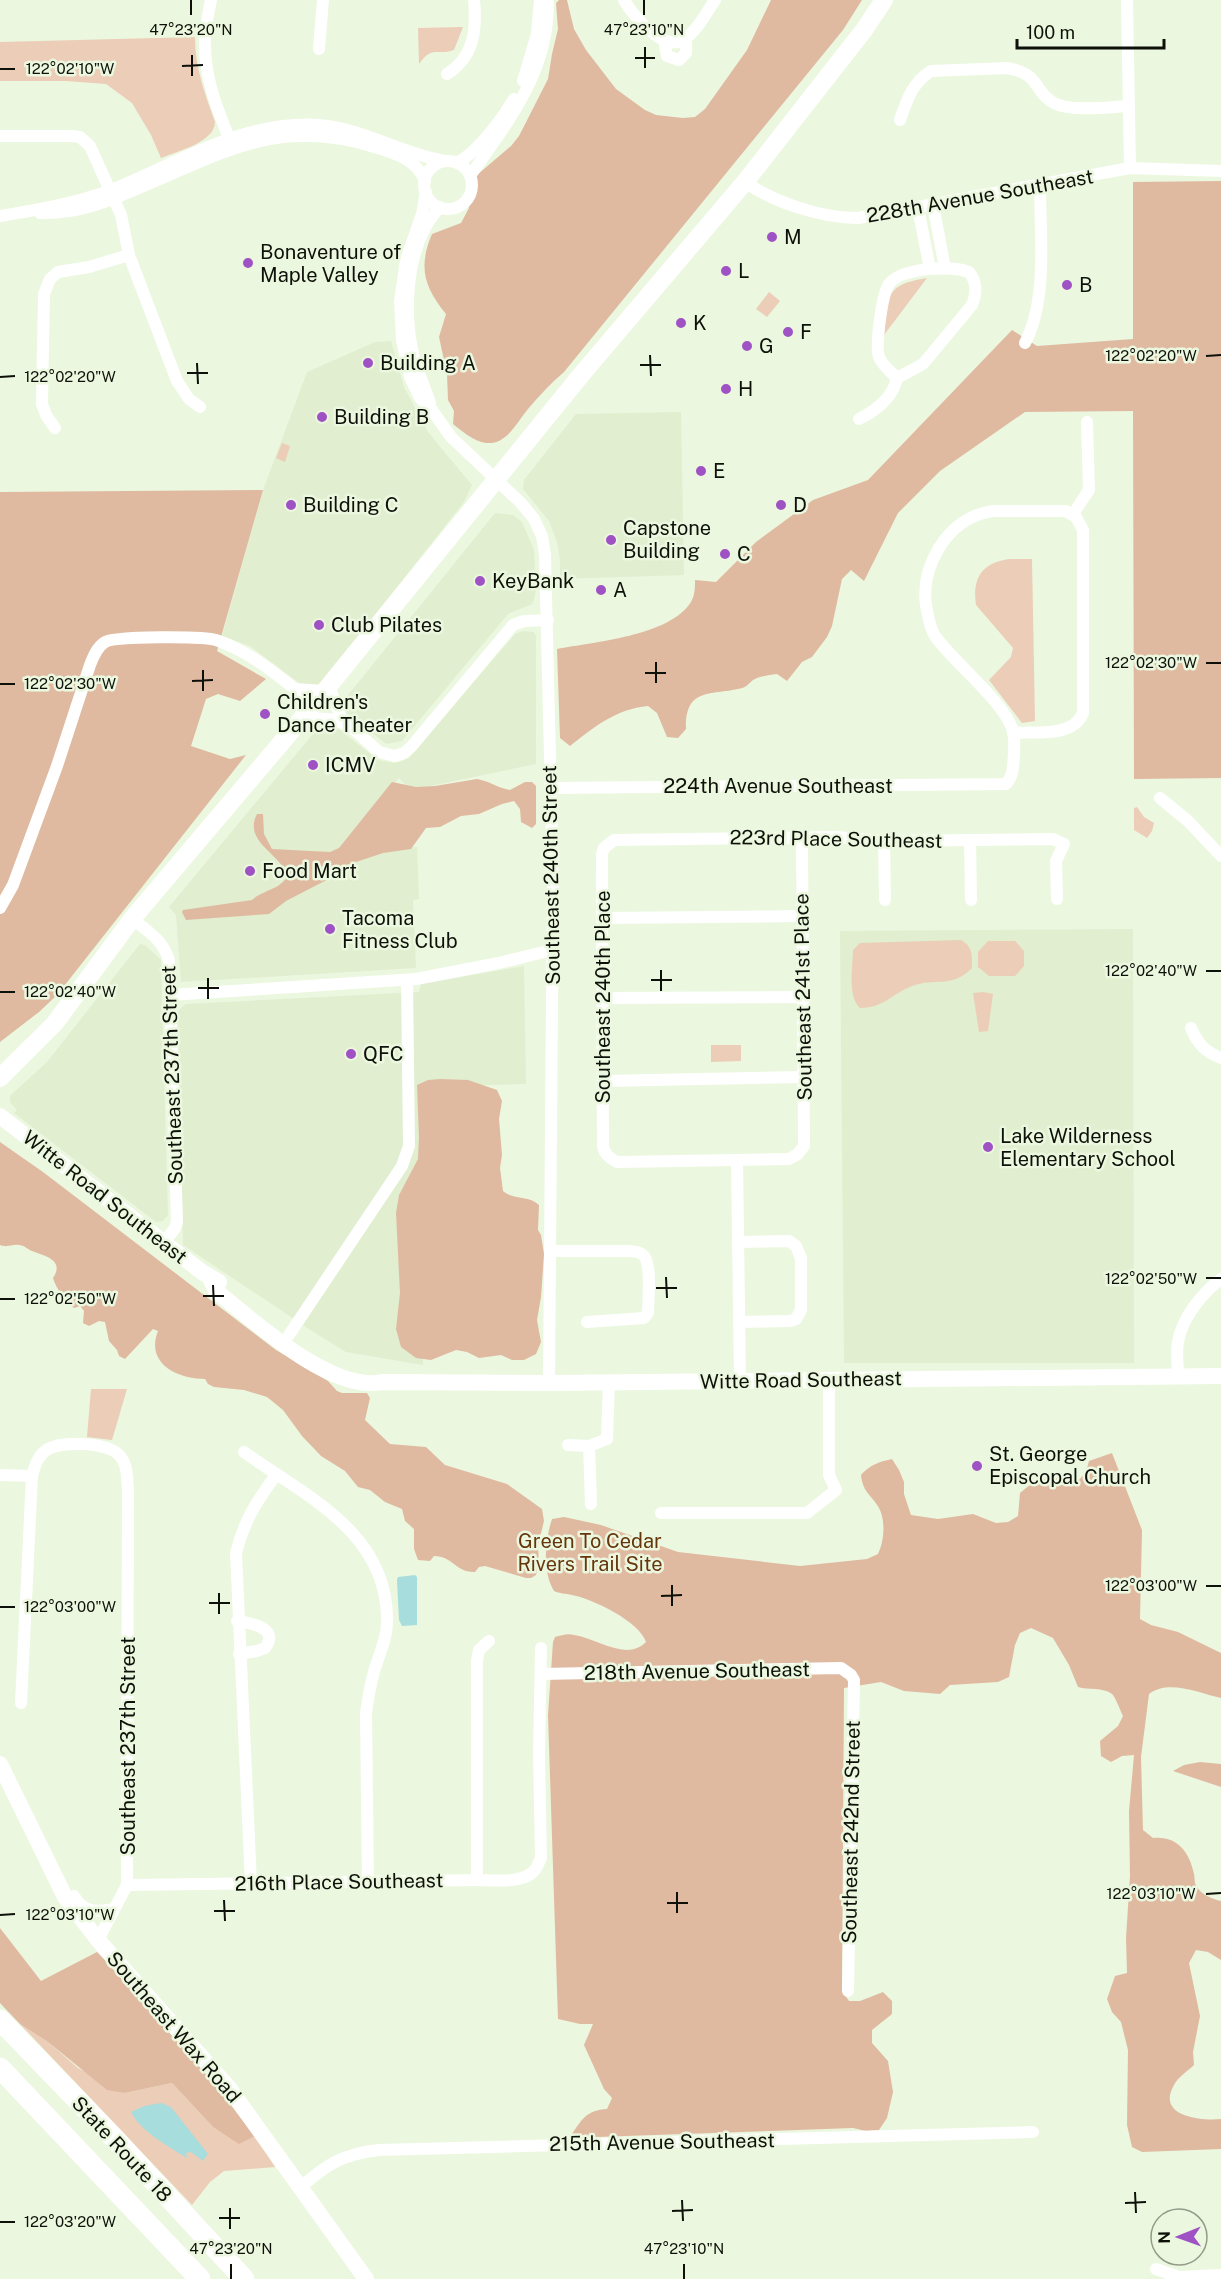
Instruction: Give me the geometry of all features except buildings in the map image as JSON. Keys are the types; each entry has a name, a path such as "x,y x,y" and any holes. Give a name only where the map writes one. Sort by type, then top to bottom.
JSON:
{"highway":[{"name":"State Route 18","path":"0,2020 114,2138 244,2279"},
{"name":"State Route 18","path":"0,2067 200,2279"}],"main road":[{"path":"0,1078 55,1023 132,919 303,718 581,375 745,182 864,30 884,0"}],"street":[{"path":"211,0 205,33 207,71 231,144"},
{"path":"319,50 323,0"},
{"path":"447,74 463,62 471,47 474,31 474,0"},
{"path":"425,186 432,167 463,160 490,133 519,89 537,34 540,0"},
{"path":"231,144 291,135 319,135 354,142 404,158 418,169 432,202 440,207 451,208 465,201 471,192 471,176 510,120 531,82 543,47 548,0"},
{"path":"624,0 646,28 675,40 686,53 675,61 666,56 675,40 715,0"},
{"path":"1127,0 1130,168"},
{"path":"900,120 913,86 931,71 1007,68 1019,70 1034,79 1047,98 1060,106 1129,106"},
{"path":"0,216 111,195 261,129 287,125 319,125 347,130 427,158 463,166 471,176"},
{"path":"0,136 80,137 90,146 124,225 129,255 177,381 189,399 200,407"},
{"name":"228th Avenue Southeast","path":"745,182 766,196 837,217 858,218 1130,168 1221,171"},
{"path":"1025,343 1032,330 1040,300 1040,185"},
{"name":"Southeast 240th Street","path":"425,186 422,214 406,260 400,301 402,340 410,376 420,398 432,410 451,437 528,511 543,536 548,620 552,950 549,1383"},
{"path":"933,205 945,268"},
{"name":"Southeast 240th Street","path":"432,410 413,355 409,303 412,272 421,240 427,223 440,207"},
{"path":"918,208 930,269"},
{"path":"55,428 42,404 45,287 58,272 89,267 129,255"},
{"path":"859,419 880,407 894,388 897,378 923,364 972,305 976,291 972,277 963,270 930,269 890,283 884,296 877,349 882,363 897,378"},
{"path":"1073,514 1089,490 1087,422"},
{"path":"1060,510 1073,514 1083,530 1083,713 1077,724 1069,728 1013,733 1003,713 934,635 930,626 926,601 926,576 933,558 946,537 963,522 983,512 1060,510"},
{"path":"0,908 13,885 57,766 90,665 94,655 105,642 122,638 213,639 246,653 295,689 327,689 346,724 382,754 395,756 404,753 513,625 524,621 548,620"},
{"path":"295,689 303,718 329,719 346,724"},
{"name":"224th Avenue Southeast","path":"550,788 1006,784 1013,774 1013,733"},
{"path":"1161,798 1188,820 1221,856"},
{"name":"223rd Place Southeast","path":"608,844 619,838 843,837 884,841 1053,839 1064,844 1056,861 1057,899"},
{"name":"Southeast 241st Place","path":"737,1160 789,1159 798,1154 804,1146 802,838"},
{"path":"970,840 971,900"},
{"path":"884,841 885,900"},
{"name":"Southeast 240th Place","path":"608,844 602,854 604,1151 617,1162 737,1160"},
{"path":"603,918 802,916"},
{"name":"Southeast 237th Street","path":"132,919 156,938 167,952 177,1222 176,1228 164,1243"},
{"path":"170,995 407,980 499,963 552,950"},
{"path":"240,1310 249,1311 276,1332 289,1335 380,1200 406,1156 409,1146 407,980"},
{"path":"603,998 803,997"},
{"path":"1191,1028 1200,1046 1208,1053 1221,1058"},
{"path":"603,1081 804,1077"},
{"name":"Witte Road Southeast","path":"0,1116 210,1278 222,1284 289,1335 324,1358 373,1376 382,1382"},
{"path":"737,1160 740,1381"},
{"path":"738,1242 789,1241 796,1246 801,1258 801,1310 796,1318 790,1321 739,1322"},
{"path":"550,1251 630,1251 639,1252 645,1258 648,1266 648,1313 644,1318 587,1322"},
{"name":"Witte Road Southeast","path":"210,1278 216,1291 285,1346 320,1367 357,1382 371,1384 382,1382 549,1383 1221,1376"},
{"path":"1178,1376 1178,1342 1182,1330 1204,1293 1221,1279"},
{"path":"661,1513 807,1513 837,1490 829,1474 829,1380"},
{"path":"568,1445 589,1446 607,1439 609,1382"},
{"name":"Southeast 237th Street","path":"32,1476 36,1461 47,1450 60,1444 104,1446 119,1454 125,1463 128,1490 127,1885 98,1940"},
{"path":"589,1446 591,1503"},
{"path":"244,1452 333,1513 370,1553 380,1577 387,1620 366,1713 368,1882"},
{"path":"0,1475 32,1476 21,1703"},
{"path":"251,1884 237,1621 236,1553 241,1530 254,1506 276,1475"},
{"path":"237,1621 261,1626 267,1631 269,1637 265,1648 239,1654"},
{"path":"477,1880 477,1661 479,1650 489,1641"},
{"path":"541,1648 541,1674"},
{"name":"218th Avenue Southeast","path":"541,1674 841,1668 851,1675"},
{"name":"216th Place Southeast","path":"127,1885 477,1880 517,1879 529,1876 541,1858 539,1754 541,1674"},
{"name":"Southeast 242nd Street","path":"848,1991 855,1680 851,1675"},
{"name":"Southeast Wax Road","path":"0,1764 65,1897 98,1940 205,2059 301,2187 366,2279"},
{"path":"42,1853 56,1865 77,1902 85,1909 93,1911 114,1909"},
{"name":"215th Avenue Southeast","path":"301,2187 336,2160 379,2150 1033,2132"},
{"path":"1156,2269 1179,2277 1221,2275"}],"shaded area":[{"path":"463,27 454,50 432,53 419,64 418,28"},
{"path":"195,37 199,70 215,122 209,135 202,140 161,158 151,135 132,103 106,84 66,81 0,81 0,42"},
{"path":"927,278 884,335 888,302 895,289"},
{"path":"769,292 780,301 767,317 756,309"},
{"path":"391,341 404,387 428,432 472,485 464,502 317,688 310,691 250,646 222,636 263,490 307,372 375,342"},
{"path":"681,412 684,575 560,579 557,542 549,521 523,489 524,480 576,414"},
{"path":"282,443 290,446 285,462 276,458"},
{"path":"495,513 513,515 522,522 534,550 536,590 532,604 508,614 402,741 386,744 346,712 344,700"},
{"path":"1009,559 1032,559 1035,721 1022,723 989,680 1011,657 1013,648 976,605 975,595 981,573 992,564"},
{"path":"523,631 534,632 536,636 536,764 411,790 399,778 336,854 295,876 382,848 417,847 419,899 413,900 416,968 181,982 176,915 169,907 322,723 340,730 378,760 393,763 409,758 515,634"},
{"path":"1137,807 1144,817 1154,823 1147,838 1134,830 1134,808"},
{"name":"Lake Wilderness Elementary School","path":"1133,929 1134,1363 844,1363 840,931"},
{"path":"961,940 968,946 972,955 972,968 965,974 951,980 915,985 883,1003 869,1007 860,1008 856,1003 852,989 853,950 860,943"},
{"path":"988,941 1015,941 1024,951 1024,966 1015,976 989,976 978,967 978,952"},
{"path":"140,944 145,945 161,960 168,1215 163,1221 156,1222 14,1113 17,1110 10,1102 10,1096 47,1062"},
{"path":"524,966 526,1084 420,1087 423,1365 346,1352 183,1245 178,1012 182,1007 186,1004 419,992 421,984"},
{"path":"973,993 993,994 988,1031 979,1032"},
{"path":"711,1045 741,1045 741,1061 711,1062"},
{"path":"91,1389 127,1389 112,1440 87,1437"},
{"path":"20,2024 48,2042 78,2068 125,2093 172,2083 213,2127 239,2143 255,2136 275,2167 224,2171 210,2182 192,2205"}],"green space":[{"path":"559,0 567,0 574,29 586,50 616,89 645,110 656,115 683,118 695,117 705,109 747,50 771,0 862,0 843,30 564,372 536,399 506,437 493,443 486,443 472,438 453,424 454,411 448,400 447,374 439,337 446,314 428,286 424,267 425,257 432,234 461,223 469,208 467,189 470,181 511,146 519,136 548,79 558,29 556,3"},
{"path":"1221,181 1221,778 1134,779 1133,411 1025,412 940,471 898,513 864,581 851,570 842,579 832,626 827,637 812,657 802,662 787,681 777,674 768,675 753,680 744,687 702,695 690,706 686,729 678,738 667,737 657,713 648,706 616,715 570,746 560,738 557,649 630,636 666,623 681,613 691,602 695,591 695,580 716,582 756,542 813,500 868,480 1012,330 1037,346 1133,339 1133,182"},
{"path":"263,490 217,651 266,679 240,701 218,694 206,699 191,746 230,759 246,755 57,995 0,1042 0,492"},
{"path":"477,779 510,790 525,782 532,782 536,786 536,824 532,828 521,822 520,809 514,801 479,814 461,816 440,827 426,828 411,849 383,853 350,864 342,872 286,901 269,914 186,920 182,912 183,910 252,900 284,881 287,877 284,869 259,841 255,833 254,824 257,814 263,814 264,834 272,849 330,852 339,848 392,782 416,787"},
{"path":"428,1080 468,1080 497,1090 502,1101 499,1119 503,1191 539,1205 538,1230 544,1254 537,1320 541,1342 536,1354 524,1360 512,1360 501,1355 479,1358 456,1350 431,1360 416,1358 401,1347 396,1329 400,1293 396,1213 399,1195 418,1159 417,1085"},
{"path":"0,1142 43,1172 276,1350 328,1381 337,1391 367,1393 370,1398 365,1420 390,1444 426,1447 445,1465 507,1484 542,1509 544,1521 538,1546 539,1563 536,1575 526,1578 485,1566 479,1567 475,1572 469,1572 446,1559 434,1556 430,1561 418,1560 414,1549 414,1529 405,1521 402,1509 385,1502 370,1490 358,1487 345,1471 321,1456 302,1436 283,1410 267,1397 244,1390 214,1387 205,1379 175,1373 160,1361 155,1343 158,1331 153,1329 125,1359 119,1356 109,1341 105,1322 99,1321 89,1326 83,1323 84,1311 80,1306 74,1308 61,1294 53,1278 57,1267 52,1260 21,1245 0,1245"},
{"name":"Green To Cedar Rivers Trail Site","path":"1112,1453 1142,1530 1140,1619 1151,1625 1178,1632 1221,1653 1221,1698 1175,1687 1149,1694 1141,1757 1143,1830 1153,1838 1169,1840 1181,1847 1189,1858 1197,1887 1208,1896 1221,1901 1221,1960 1208,1952 1196,1950 1189,1963 1200,2016 1193,2052 1194,2065 1176,2082 1170,2095 1171,2104 1175,2110 1183,2114 1202,2119 1221,2119 1221,2149 1142,2152 1132,2147 1127,2125 1128,2050 1121,2022 1112,2012 1107,1999 1115,1976 1127,1973 1126,1938 1130,1876 1129,1811 1134,1755 1122,1756 1111,1762 1101,1756 1100,1741 1118,1726 1123,1716 1115,1698 1104,1690 1078,1687 1069,1665 1053,1638 1031,1628 1020,1633 1015,1645 1009,1677 998,1682 950,1685 940,1694 904,1691 881,1682 844,1688 842,1991 849,2001 860,2001 883,1992 892,2001 892,2014 872,2030 872,2043 888,2061 893,2092 887,2118 879,2130 866,2131 853,2128 597,2137 572,2134 590,2113 607,2109 612,2098 604,2089 584,2045 593,2024 580,2024 558,2019 548,1715 553,1642 555,1637 569,1634 611,1647 630,1650 646,1642 635,1627 615,1612 581,1597 554,1591 546,1565 552,1519 564,1517 601,1525 678,1552 800,1566 867,1559 878,1554 882,1544 883,1519 876,1503 865,1490 861,1475 875,1464 892,1459 904,1482 904,1494 911,1515 938,1519 973,1514 996,1523 1008,1522 1018,1516 1020,1493 1035,1482 1047,1478 1078,1481 1086,1472 1089,1461"},
{"path":"1200,1762 1221,1764 1221,1787 1173,1771 1184,1765"},
{"path":"0,1928 41,1981 97,1952 170,2027 255,2136 239,2144 213,2127 172,2083 125,2093 107,2090 48,2042 20,2024 0,2003"}],"water":[{"path":"415,1575 417,1577 417,1625 402,1626 399,1620 397,1580 398,1577"},
{"path":"161,2103 171,2107 208,2154 203,2161 191,2152 186,2153 187,2158 164,2143 141,2126 131,2112 144,2106"}],"place":[{"name":"M","path":"772,237"},
{"name":"Bonaventure of Maple Valley","path":"248,263"},
{"name":"L","path":"726,271"},
{"name":"B","path":"1067,285"},
{"name":"K","path":"681,323"},
{"name":"F","path":"788,332"},
{"name":"G","path":"747,346"},
{"name":"Building A","path":"368,363"},
{"name":"H","path":"726,389"},
{"name":"Building B","path":"322,417"},
{"name":"E","path":"701,471"},
{"name":"Building C","path":"291,505"},
{"name":"D","path":"781,505"},
{"name":"Capstone Building","path":"611,540"},
{"name":"C","path":"725,554"},
{"name":"KeyBank","path":"480,581"},
{"name":"A","path":"601,590"},
{"name":"Club Pilates","path":"319,625"},
{"name":"Children's Dance Theater","path":"265,714"},
{"name":"ICMV","path":"313,765"},
{"name":"Food Mart","path":"250,871"},
{"name":"Tacoma Fitness Club","path":"330,929"},
{"name":"QFC","path":"351,1054"},
{"name":"Lake Wilderness Elementary School","path":"988,1147"},
{"name":"St. George Episcopal Church","path":"977,1466"}]}
